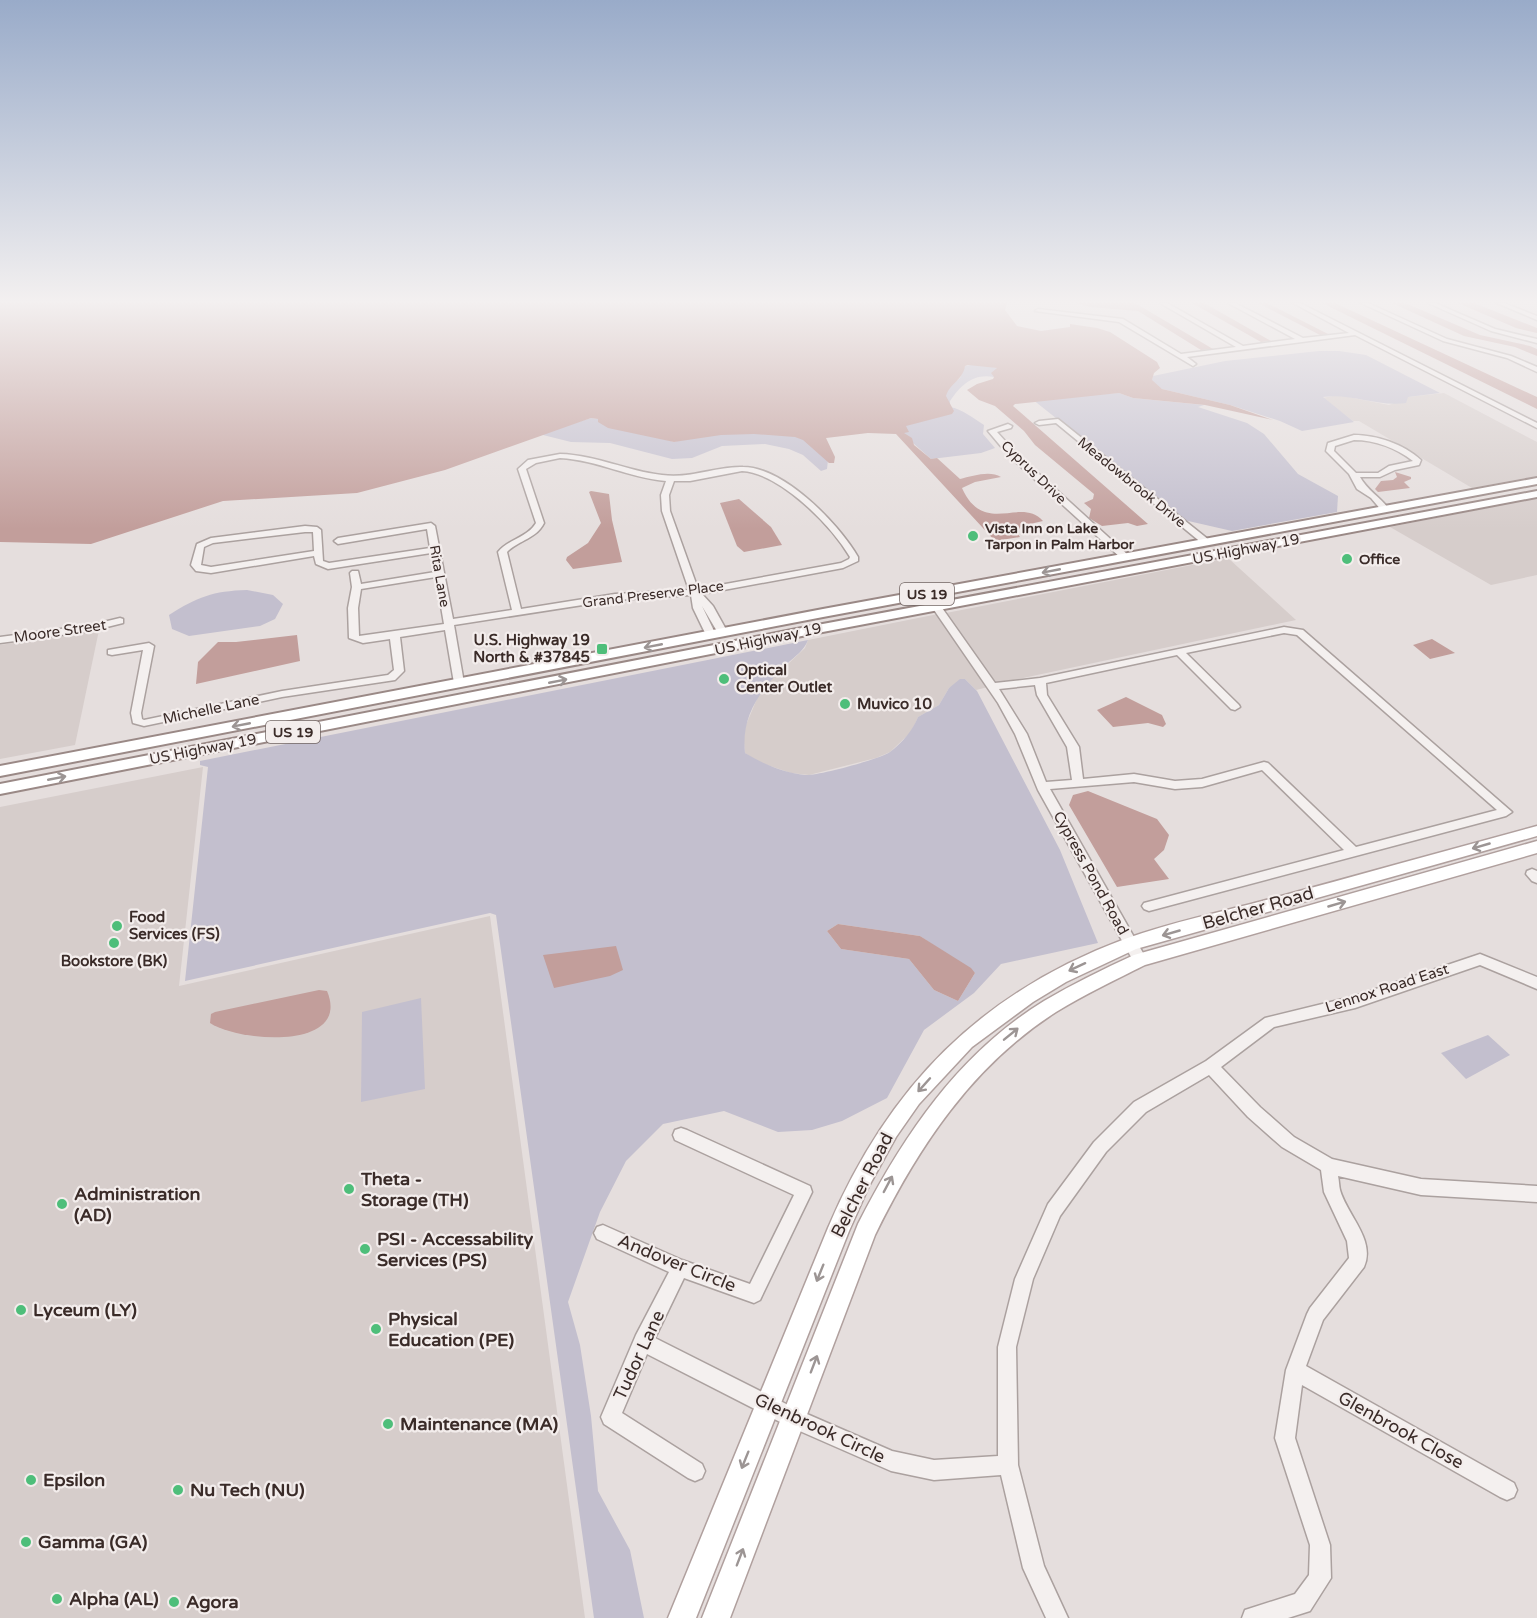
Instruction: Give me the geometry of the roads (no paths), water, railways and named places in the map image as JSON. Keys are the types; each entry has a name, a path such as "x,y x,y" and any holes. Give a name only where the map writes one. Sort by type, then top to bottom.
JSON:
{"highway":[{"name":"US Highway 19","path":"0,771 953,589 1537,481"},
{"path":"1509,499 1524,490 1537,487"},
{"name":"US Highway 19","path":"0,789 812,630 1537,494"},
{"path":"1409,518 1406,515 1408,511 1452,496"},
{"path":"1312,536 1349,523 1378,517 1385,509"},
{"path":"1138,569 1140,564 1149,560 1232,537"},
{"path":"1065,582 1117,566 1125,557"},
{"path":"937,607 953,596 973,592 1012,578"},
{"path":"812,630 833,621 931,599 953,589"},
{"path":"732,647 735,639 810,621 823,614"},
{"path":"645,664 716,640 717,634"},
{"path":"473,697 476,692 487,686 567,662"},
{"path":"254,739 281,727 439,696 456,688 459,683"}],"main road":[{"name":"Belcher Road","path":"716,1618 866,1231 886,1187 927,1121 971,1069 1033,1016 1105,974 1135,952 1537,831"},
{"name":"Belcher Road","path":"682,1618 838,1228 864,1173 917,1092 968,1039 1006,1008 1070,970 1537,847"}],"street":[{"path":"1442,379 1537,426"},
{"name":"Cyprus Drive","path":"1001,420 1008,426 992,431 1005,446 1125,557"},
{"name":"Meadowbrook Drive","path":"1039,423 1058,422 1206,542"},
{"path":"1354,475 1380,475 1392,468 1416,463 1417,460 1398,447 1370,437 1338,441 1331,445 1330,451 1354,475 1360,487 1374,496 1385,509"},
{"path":"517,613 502,552 510,544 531,535 540,523 522,469 524,466 552,456 578,455 671,479 665,495 666,511 695,592 698,608 717,634"},
{"name":"Grand Preserve Place","path":"357,587 353,616 354,638 358,640 615,597 695,592 843,565 853,561 854,557 814,508 760,471 741,469 702,477 671,479"},
{"name":"Rita Lane","path":"338,541 431,526 459,683"},
{"path":"319,553 211,570 199,569 196,565 200,546 211,541 305,529 317,530 319,553 319,562 328,566 435,550"},
{"path":"355,573 357,587 439,574"},
{"name":"Cypress Pond Road","path":"937,607 1021,734 1042,786 1135,952"},
{"name":"Moore Street","path":"0,640 80,630 120,621"},
{"path":"992,687 1040,681 1284,630 1300,632 1506,813 1149,906"},
{"name":"Michelle Lane","path":"112,652 149,646 136,712 137,721 144,723 282,694 398,675 395,635"},
{"path":"1180,653 1235,707"},
{"path":"1040,681 1042,694 1073,747 1078,782"},
{"path":"1042,786 1134,778 1175,786 1202,783 1264,766 1354,852"},
{"name":"Lennox Road East","path":"1057,1618 1034,1568 1008,1466 1006,1347 1024,1278 1054,1210 1100,1147 1140,1107 1211,1066 1270,1022 1355,1002 1480,958 1537,983"},
{"path":"1211,1066 1254,1112 1288,1142 1329,1166 1421,1187 1537,1194"},
{"name":"Andover Circle","path":"603,1233 680,1268 754,1294 804,1192 681,1135"},
{"path":"1253,1618 1302,1603 1320,1578 1320,1545 1285,1438 1295,1370 1316,1314 1358,1261 1356,1240 1332,1192 1329,1166"},
{"name":"Tudor Lane","path":"680,1268 643,1342 610,1417 695,1471"},
{"name":"Glenbrook Circle","path":"643,1342 793,1418 891,1461 933,1470 1008,1466"},
{"name":"Glenbrook Close","path":"1295,1370 1507,1490"}],"place":[{"name":"Vista Inn on Lake Tarpon in Palm Harbor","path":"973,536"},
{"name":"Office","path":"1347,559"},
{"name":"U.S. Highway 19 North & #37845","path":"602,649"},
{"name":"Optical Center Outlet","path":"724,679"},
{"name":"Muvico 10","path":"845,704"},
{"name":"Food Services (FS)","path":"117,926"},
{"name":"Bookstore (BK)","path":"114,943"},
{"name":"Theta - Storage (TH)","path":"349,1189"},
{"name":"Administration (AD)","path":"62,1204"},
{"name":"PSI - Accessability Services (PS)","path":"365,1249"},
{"name":"Lyceum (LY)","path":"21,1310"},
{"name":"Physical Education (PE)","path":"376,1329"},
{"name":"Maintenance (MA)","path":"388,1424"},
{"name":"Epsilon","path":"31,1480"},
{"name":"Nu Tech (NU)","path":"178,1490"},
{"name":"Gamma (GA)","path":"26,1542"},
{"name":"Alpha (AL)","path":"57,1599"},
{"name":"Agora","path":"174,1602"}]}
